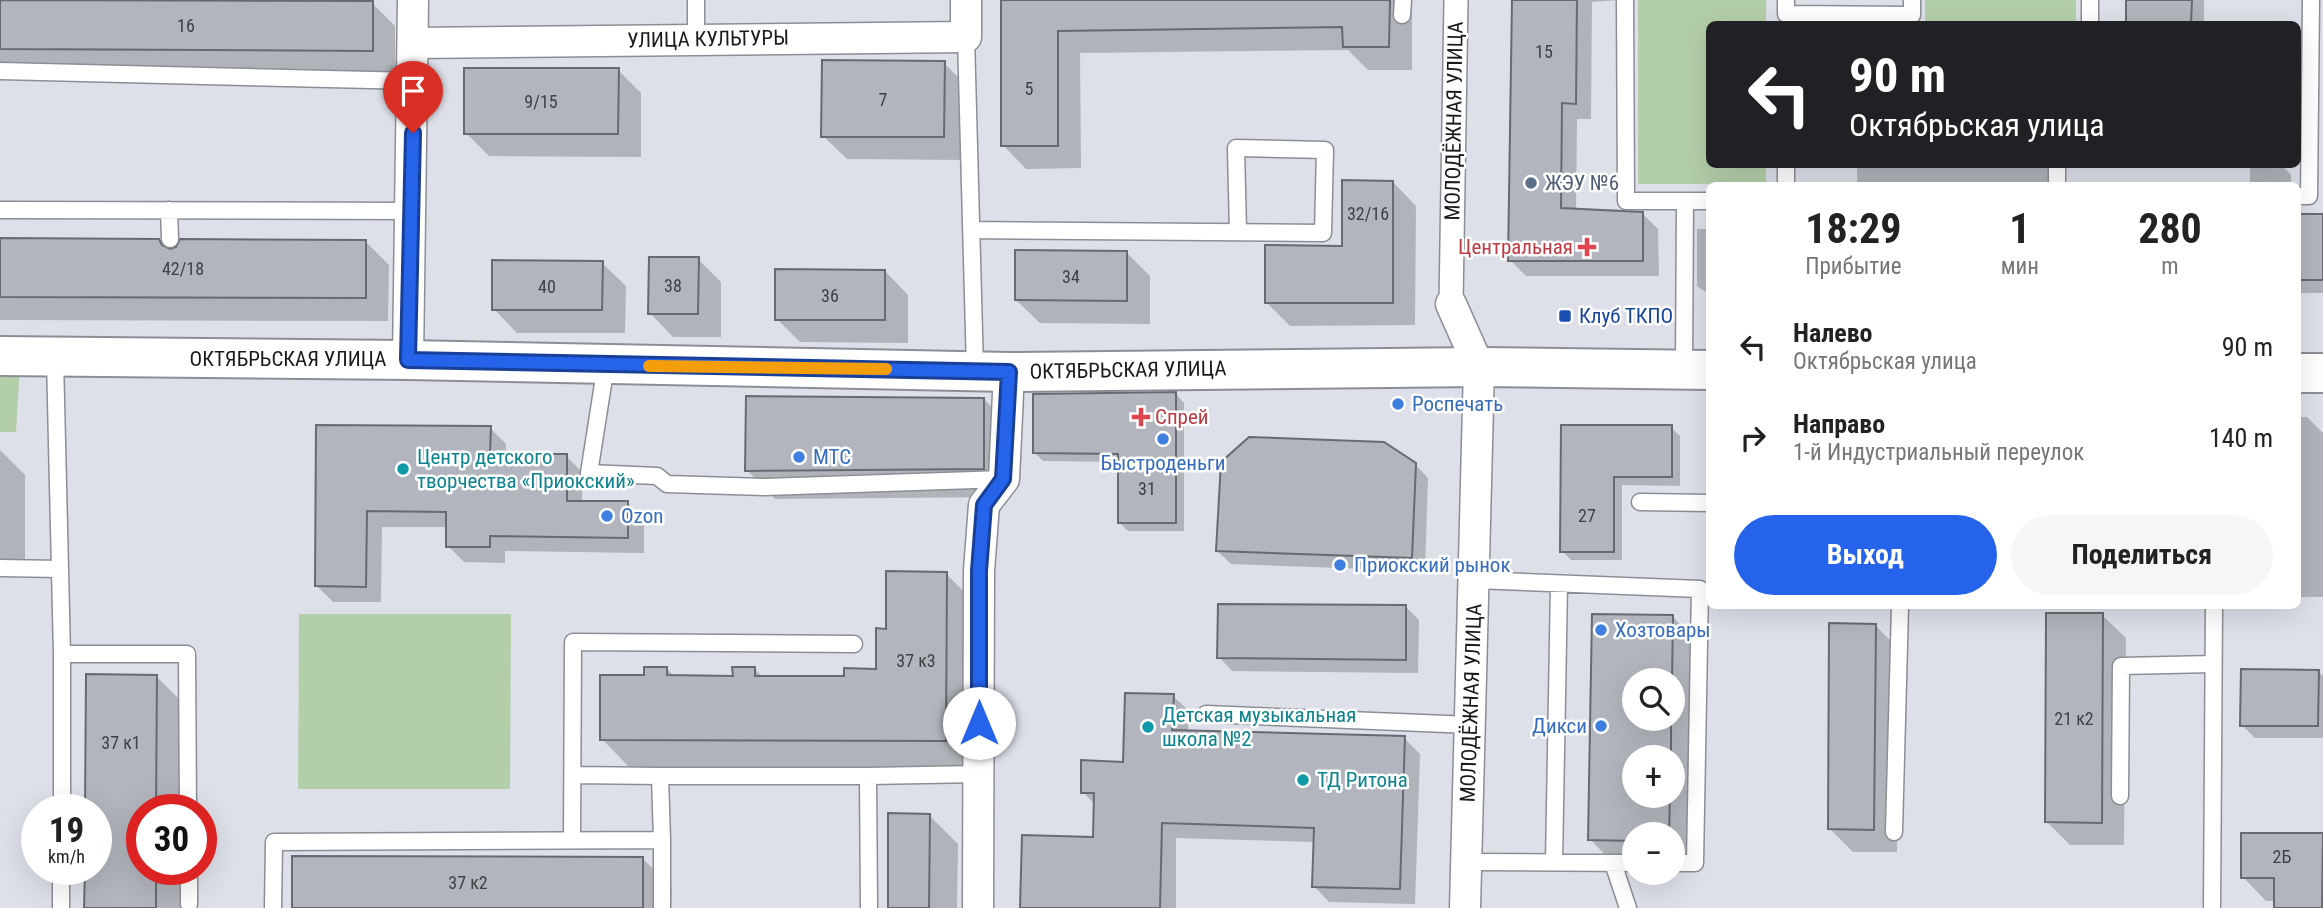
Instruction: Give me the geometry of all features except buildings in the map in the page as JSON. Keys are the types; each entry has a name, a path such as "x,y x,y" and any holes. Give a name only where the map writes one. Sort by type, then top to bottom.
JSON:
{"main road":[{"name":"ОКТЯБРЬСКАЯ УЛИЦА","path":"0,356 408,360 992,371 1479,367 1697,369"},
{"path":"2301,373 2323,373"}],"street":[{"path":"408,360 414,0"},
{"path":"966,0 966,37"},
{"name":"МОЛОДЁЖНАЯ УЛИЦА","path":"1456,0 1451,304 1479,367 1465,908"},
{"name":"УЛИЦА КУЛЬТУРЫ","path":"413,43 966,37"},
{"path":"978,908 979,571 984,505 1003,479 992,371"}],"lane":[{"path":"696,0 696,38"},
{"path":"1625,0 1626,201 1706,201"},
{"path":"1786,13 1912,15 1912,0"},
{"path":"2090,0 2090,21"},
{"path":"2301,196 2309,196 2311,0"},
{"path":"966,37 972,230 992,371"},
{"path":"0,71 413,81"},
{"path":"972,230 1323,233 1325,150 1237,148 1238,232"},
{"path":"1685,201 1697,369"},
{"path":"0,210 412,211"},
{"path":"169,210 170,239"},
{"path":"55,358 62,654 62,794"},
{"path":"606,365 589,473 657,476 667,484 765,487 1003,479"},
{"path":"1640,502 1706,503"},
{"path":"0,568 60,569"},
{"path":"1475,580 1700,589 1695,863 1685,863"},
{"path":"1555,862 1559,584"},
{"path":"1894,832 1900,609"},
{"path":"2211,908 2214,609"},
{"path":"572,840 573,642 854,644"},
{"path":"62,654 187,654 188,794"},
{"path":"2119,796 2121,666 2213,664"},
{"path":"1206,714 1471,725"},
{"path":"574,775 979,774"},
{"path":"660,776 662,908"},
{"path":"868,776 869,908"},
{"path":"274,908 274,842 662,840"},
{"path":"1467,862 1622,863"},
{"path":"1613,863 1628,908"},
{"path":"61,885 61,908"},
{"path":"189,885 189,904"}],"green space":[{"path":"1638,0 1766,0 1766,21 1706,21 1706,168 1766,168 1766,182 1638,184"},
{"path":"1925,0 2076,0 2076,21 1925,21"},
{"path":"0,366 20,366 16,432 0,432"},
{"path":"299,614 511,614 510,789 298,789"}],"slow traffic":[{"path":"649,366 886,369"}],"place":[{"name":"ЖЭУ №6","path":"1531,183"},
{"name":"Центральная","path":"1587,247"},
{"name":"Клуб ТКПО","path":"1565,316"},
{"name":"Роспечать","path":"1398,404"},
{"name":"Спрей","path":"1141,417"},
{"name":"Быстроденьги","path":"1163,439"},
{"name":"МТС","path":"799,457"},
{"name":"Центр детского творчества «Приокский»","path":"403,469"},
{"name":"Ozon","path":"607,516"},
{"name":"Приокский рынок","path":"1340,565"},
{"name":"Хозтовары","path":"1601,630"},
{"name":"Дикси","path":"1601,726"},
{"name":"Детская музыкальная школа №2","path":"1148,727"},
{"name":"ТД Ритона","path":"1303,780"}],"route":[{"path":"413,133 408,360 1009,372 1003,479 997,492 984,505 979,571 979,723"}]}
